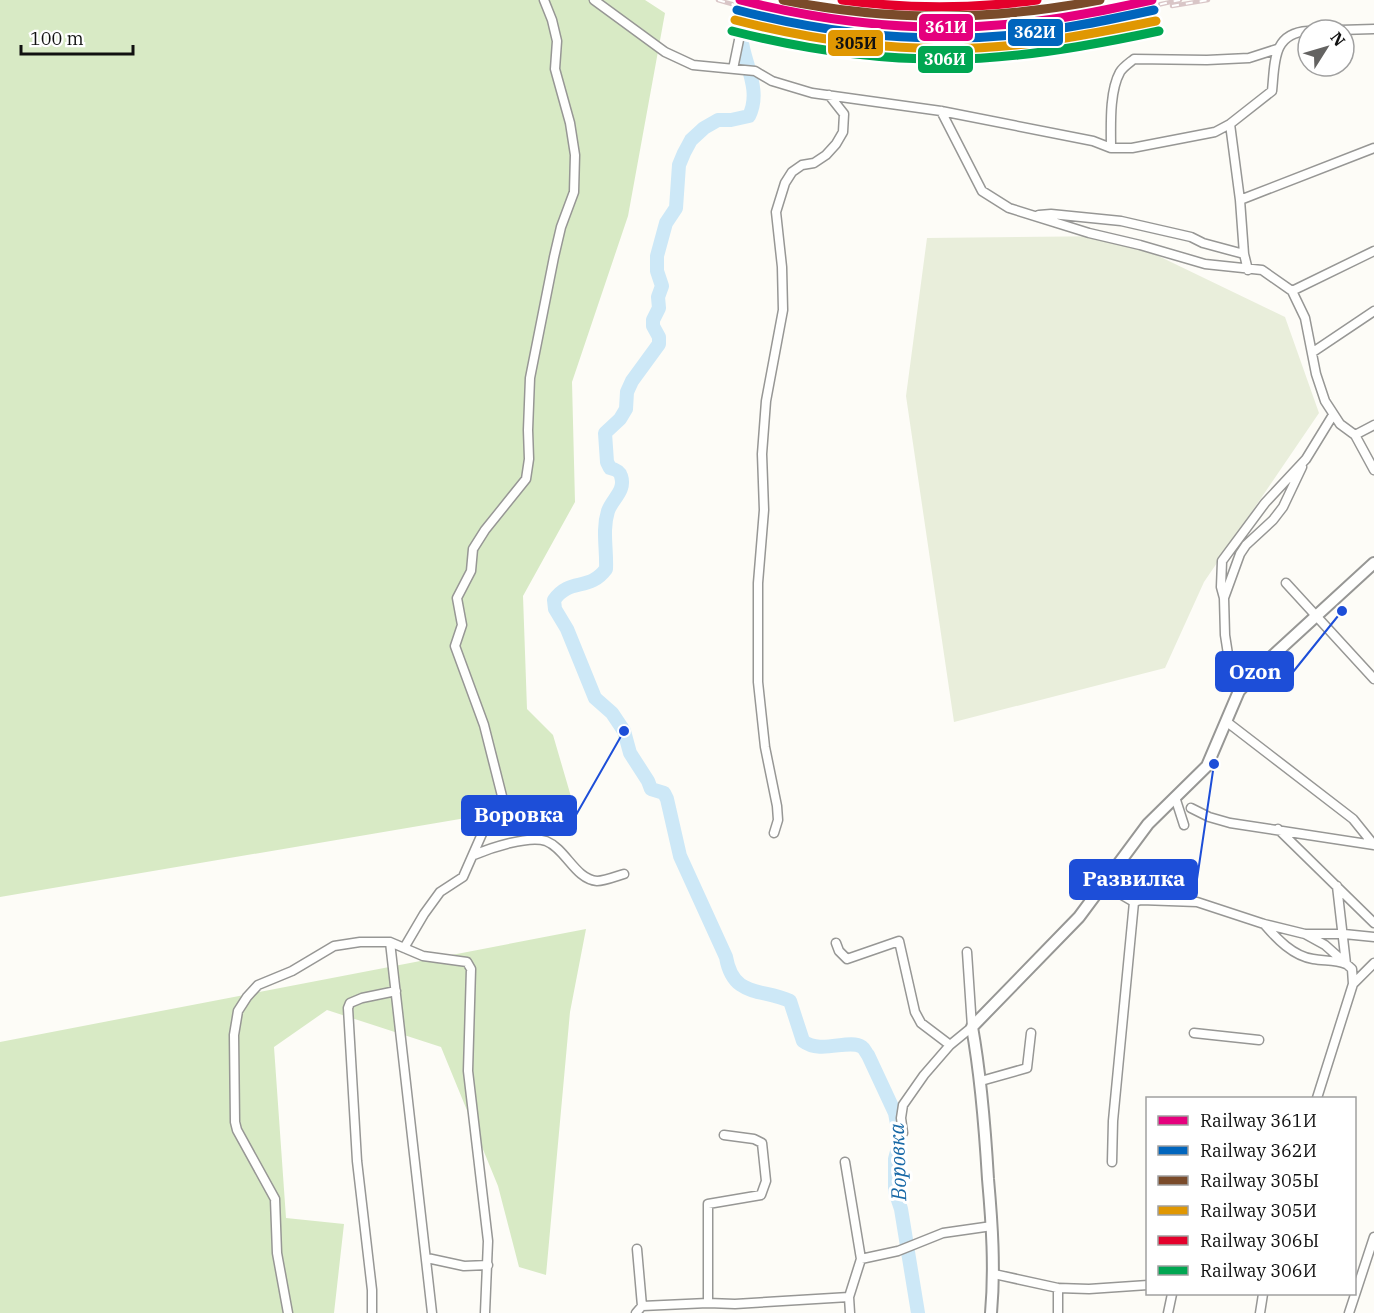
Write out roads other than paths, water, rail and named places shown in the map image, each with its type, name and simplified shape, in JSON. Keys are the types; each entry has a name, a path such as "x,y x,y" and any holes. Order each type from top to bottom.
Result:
{"street":[{"path":"404,948 440,892 463,878 492,811 502,796 484,725 455,646 462,625 457,598 471,571 473,549 485,530 526,479 529,459 530,378 558,237 574,192 574,155 570,123 555,69 556,41 552,20 544,0"},
{"path":"594,0 680,61 708,68 755,71 772,81 812,93 941,111 1093,141 1111,148 1132,148 1215,132 1230,124 1272,91 1277,49 1284,40 1296,35"},
{"path":"1356,29 1374,28"},
{"path":"733,69 740,36"},
{"path":"1111,148 1111,118 1115,86 1120,72 1134,59 1249,58 1277,49"},
{"path":"774,833 778,820 777,806 765,747 758,682 758,583 764,510 762,454 766,401 783,310 782,267 776,212 785,183 792,172 826,155 843,132 844,114 829,95"},
{"path":"941,111 982,191 1009,208 1187,260 1248,270 1262,270 1292,291 1305,318 1320,391 1333,415 1355,435 1374,470"},
{"path":"1230,124 1240,200 1244,254 1248,270"},
{"path":"1240,200 1374,148"},
{"path":"1033,215 1051,214 1121,221 1191,237 1203,243 1244,254"},
{"path":"1292,291 1374,251"},
{"path":"1313,352 1374,311"},
{"path":"1246,545 1273,520 1283,507 1306,459 1333,415"},
{"path":"1355,435 1374,425"},
{"path":"1239,691 1232,680 1225,635 1224,598 1221,587 1222,561 1254,518 1306,459"},
{"path":"1224,598 1233,569 1246,545 1254,518"},
{"path":"903,1133 901,1119 903,1105 924,1075 950,1045 972,1027 1079,917 1148,824 1208,766 1239,691 1273,655 1374,563"},
{"path":"1286,583 1374,679"},
{"path":"1227,722 1353,819 1374,845"},
{"path":"1175,797 1184,825"},
{"path":"1191,808 1209,817 1230,823 1374,845"},
{"path":"1278,829 1374,923"},
{"path":"474,855 523,840 546,841 568,858 583,876 598,881 624,874"},
{"path":"1103,884 1134,902 1141,900 1197,902 1264,924 1305,934 1374,937"},
{"path":"1337,886 1346,964"},
{"path":"1112,1162 1113,1121 1134,902"},
{"path":"1264,924 1283,943 1303,957 1335,960 1346,964"},
{"path":"1305,934 1324,945 1352,969 1353,984 1317,1097"},
{"path":"836,943 839,951 847,959 899,941 915,1012 921,1023 950,1045"},
{"path":"288,1313 277,1253 275,1199 237,1130 235,1122 234,1035 238,1011 258,985 292,970 334,946 360,942 390,942 423,956 467,962 471,969 468,1071 488,1241 485,1313"},
{"path":"390,942 432,1313"},
{"path":"967,952 972,1027 981,1081 992,1226 994,1274 991,1313"},
{"path":"1353,984 1374,963"},
{"path":"372,1313 372,1290 357,1161 348,1008 350,1003 362,998 396,992"},
{"path":"981,1081 1027,1068 1031,1033"},
{"path":"1194,1033 1259,1040"},
{"path":"708,1303 708,1204 761,1194 766,1181 762,1143 754,1139 724,1135"},
{"path":"845,1162 861,1259 849,1297 850,1313"},
{"path":"861,1259 898,1251 943,1233 992,1226"},
{"path":"1356,1292 1374,1238"},
{"path":"637,1249 639,1309 708,1303 735,1304 849,1297"},
{"path":"427,1258 464,1266 488,1265"},
{"path":"994,1274 1058,1288 1089,1289 1146,1285"},
{"path":"1058,1288 1058,1313"},
{"path":"1168,1313 1172,1295"},
{"path":"1260,1313 1263,1295"},
{"path":"1349,1313 1355,1295"}],"waterway":[{"name":"Воровка","path":"747,14 741,37 753,87 753,106 749,116 718,120 704,128 691,140 684,153 679,165 676,208 666,223 657,256 657,271 662,286 658,297 659,308 653,320 653,326 659,337 659,344 632,381 627,392 626,409 620,419 605,433 607,462 610,468 619,473 622,481 620,491 606,518 606,569 593,580 560,593 554,600 555,609 567,629 595,698 612,713 624,731 630,753 651,789 664,793 667,799 680,856 735,979 750,990 790,1001 803,1041 818,1047 856,1045 863,1048 868,1055 895,1113 900,1140 895,1159 895,1191 901,1209 918,1313"}],"tunnel":[{"path":"740,35 749,0"}],"railway":[{"path":"718,0 760,12 842,28 924,34 965,34 1067,24 1180,0"},
{"path":"1172,6 1208,0"}],"rail line":[{"name":"361И","path":"740,0 841,20 943,27 1047,20 1152,0"},
{"name":"305Ы","path":"783,0 863,12 942,16 1020,12 1100,0"},
{"name":"306Ы","path":"842,0 940,7 1037,0"},
{"name":"362И","path":"737,10 840,31 944,38 1032,33 1154,10"},
{"name":"305И","path":"735,20 839,41 945,49 1034,43 1156,21"},
{"name":"306И","path":"732,31 838,52 910,59 982,58 1036,53 1159,31"}],"place":[{"name":"Ozon","path":"1342,611"},
{"name":"Воровка","path":"624,731"},
{"name":"Развилка","path":"1214,764"}]}
